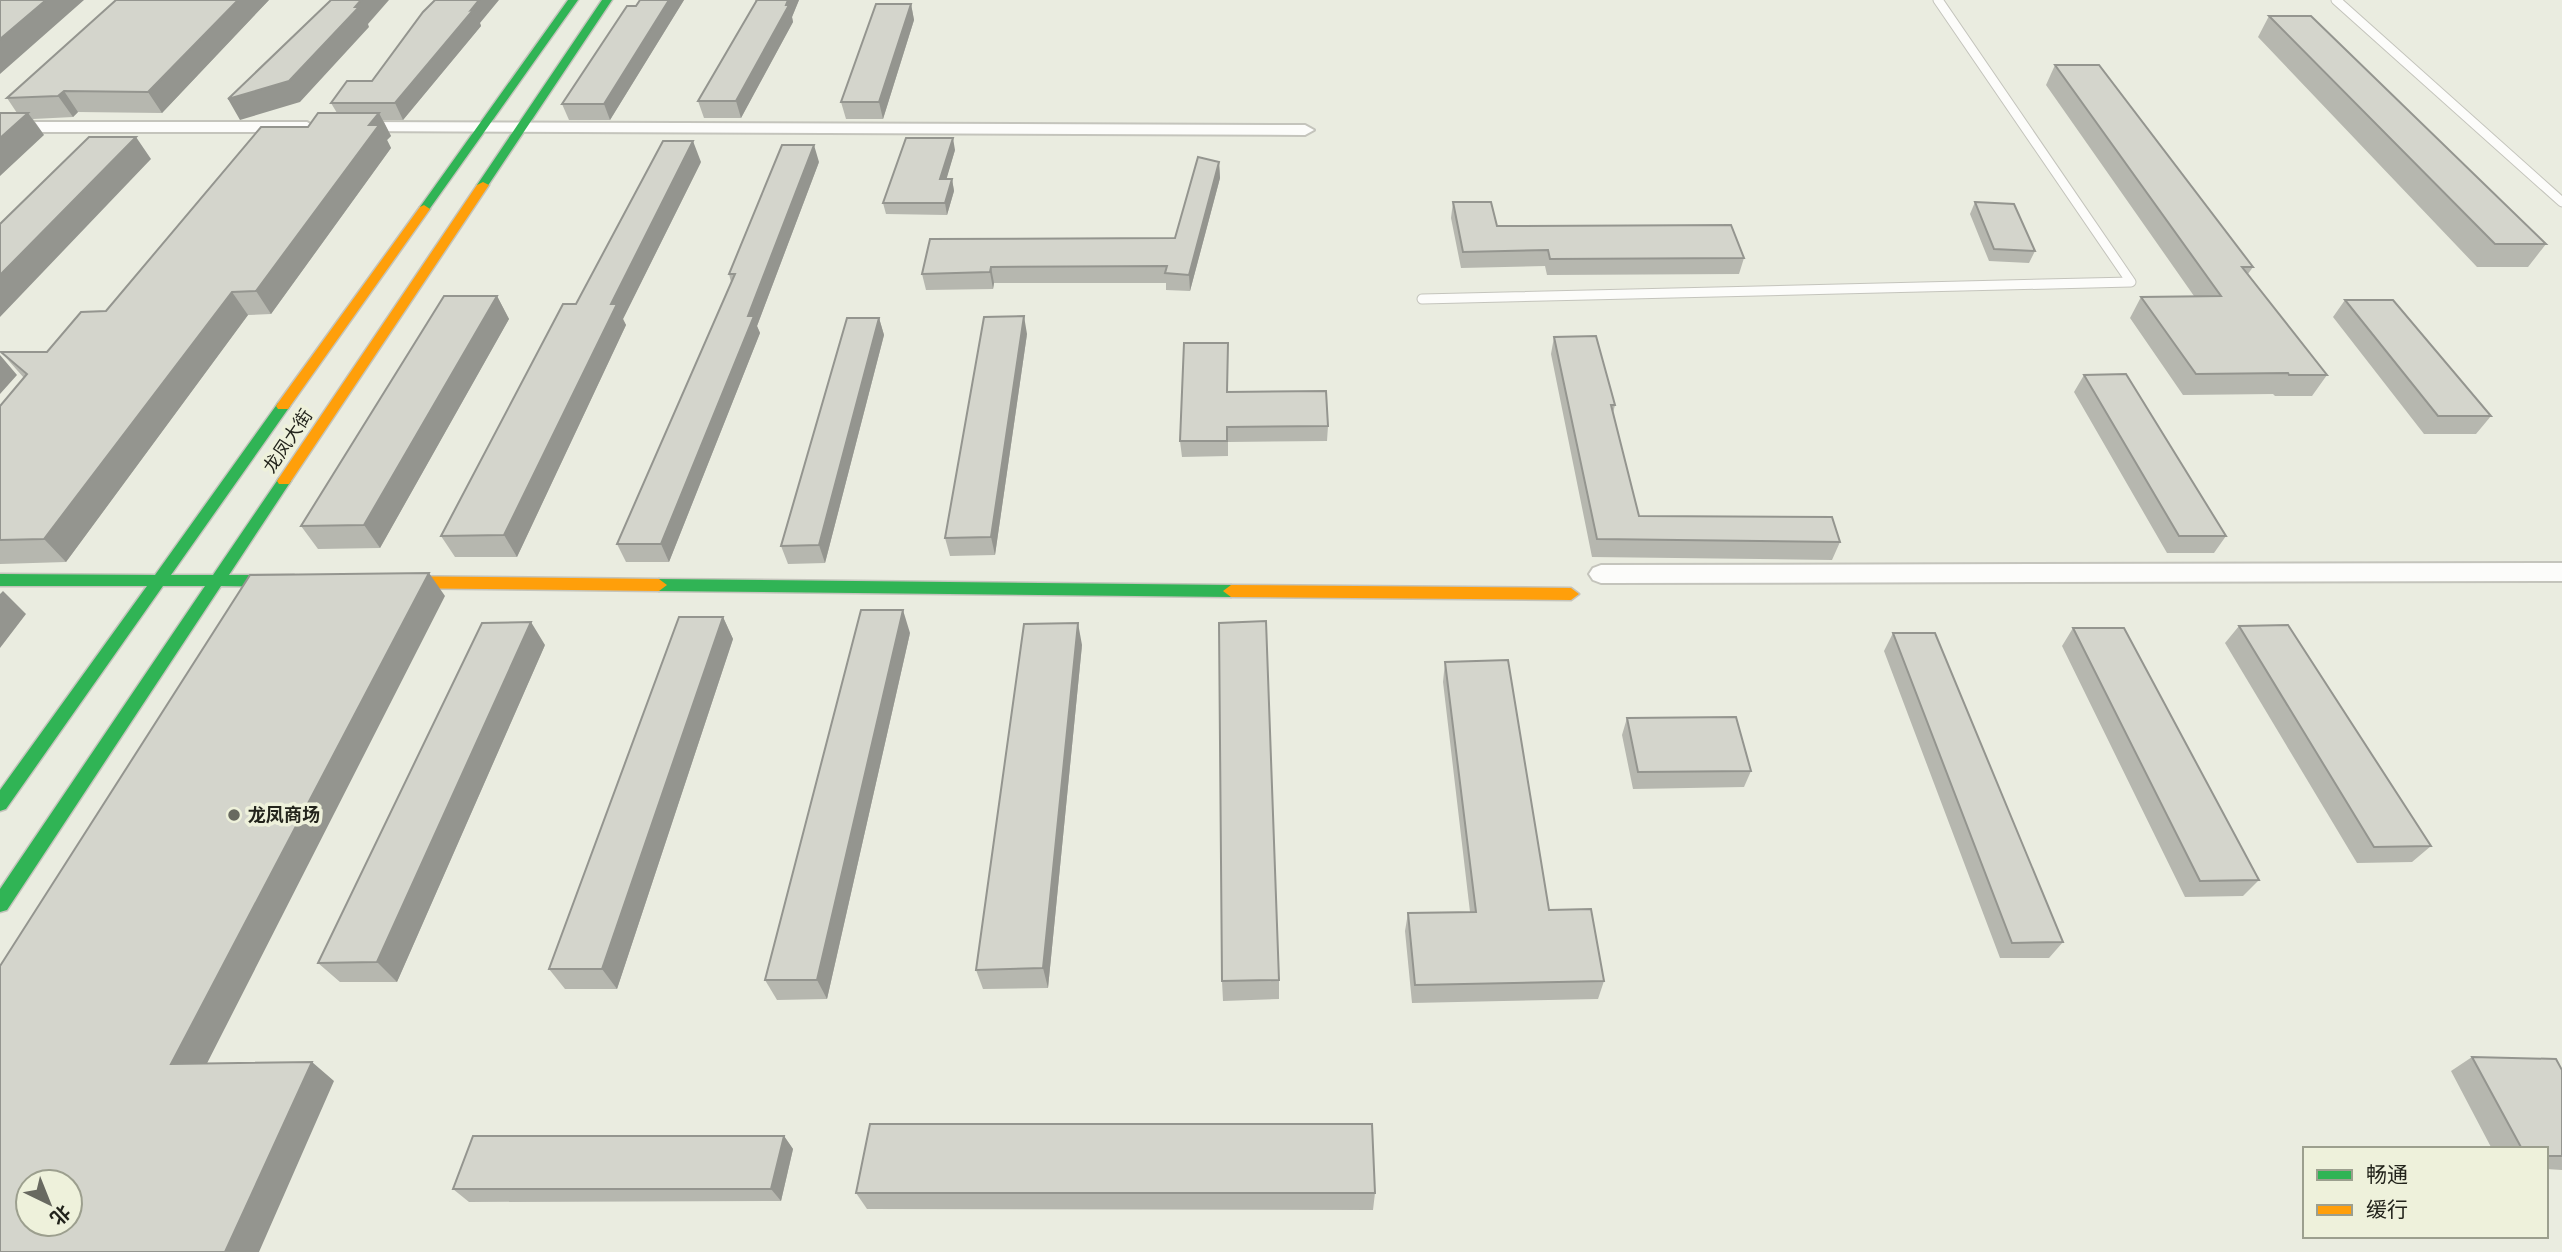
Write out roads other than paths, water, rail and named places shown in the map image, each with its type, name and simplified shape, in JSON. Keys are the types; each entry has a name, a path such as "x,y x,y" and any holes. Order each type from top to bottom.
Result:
{"main road":[{"name":"龙凤大街","path":"0,804 573,0"},
{"name":"龙凤大街","path":"0,904 607,0"},
{"path":"0,580 161,578 315,581"},
{"path":"371,581 1571,594"}],"street":[{"path":"0,127 1305,130"},
{"path":"1601,574 2562,572"}],"lane":[{"path":"1422,299 2131,282 1938,0"},
{"path":"2336,0 2562,202"}],"place":[{"name":"龙凤商场","path":"234,815"}]}
